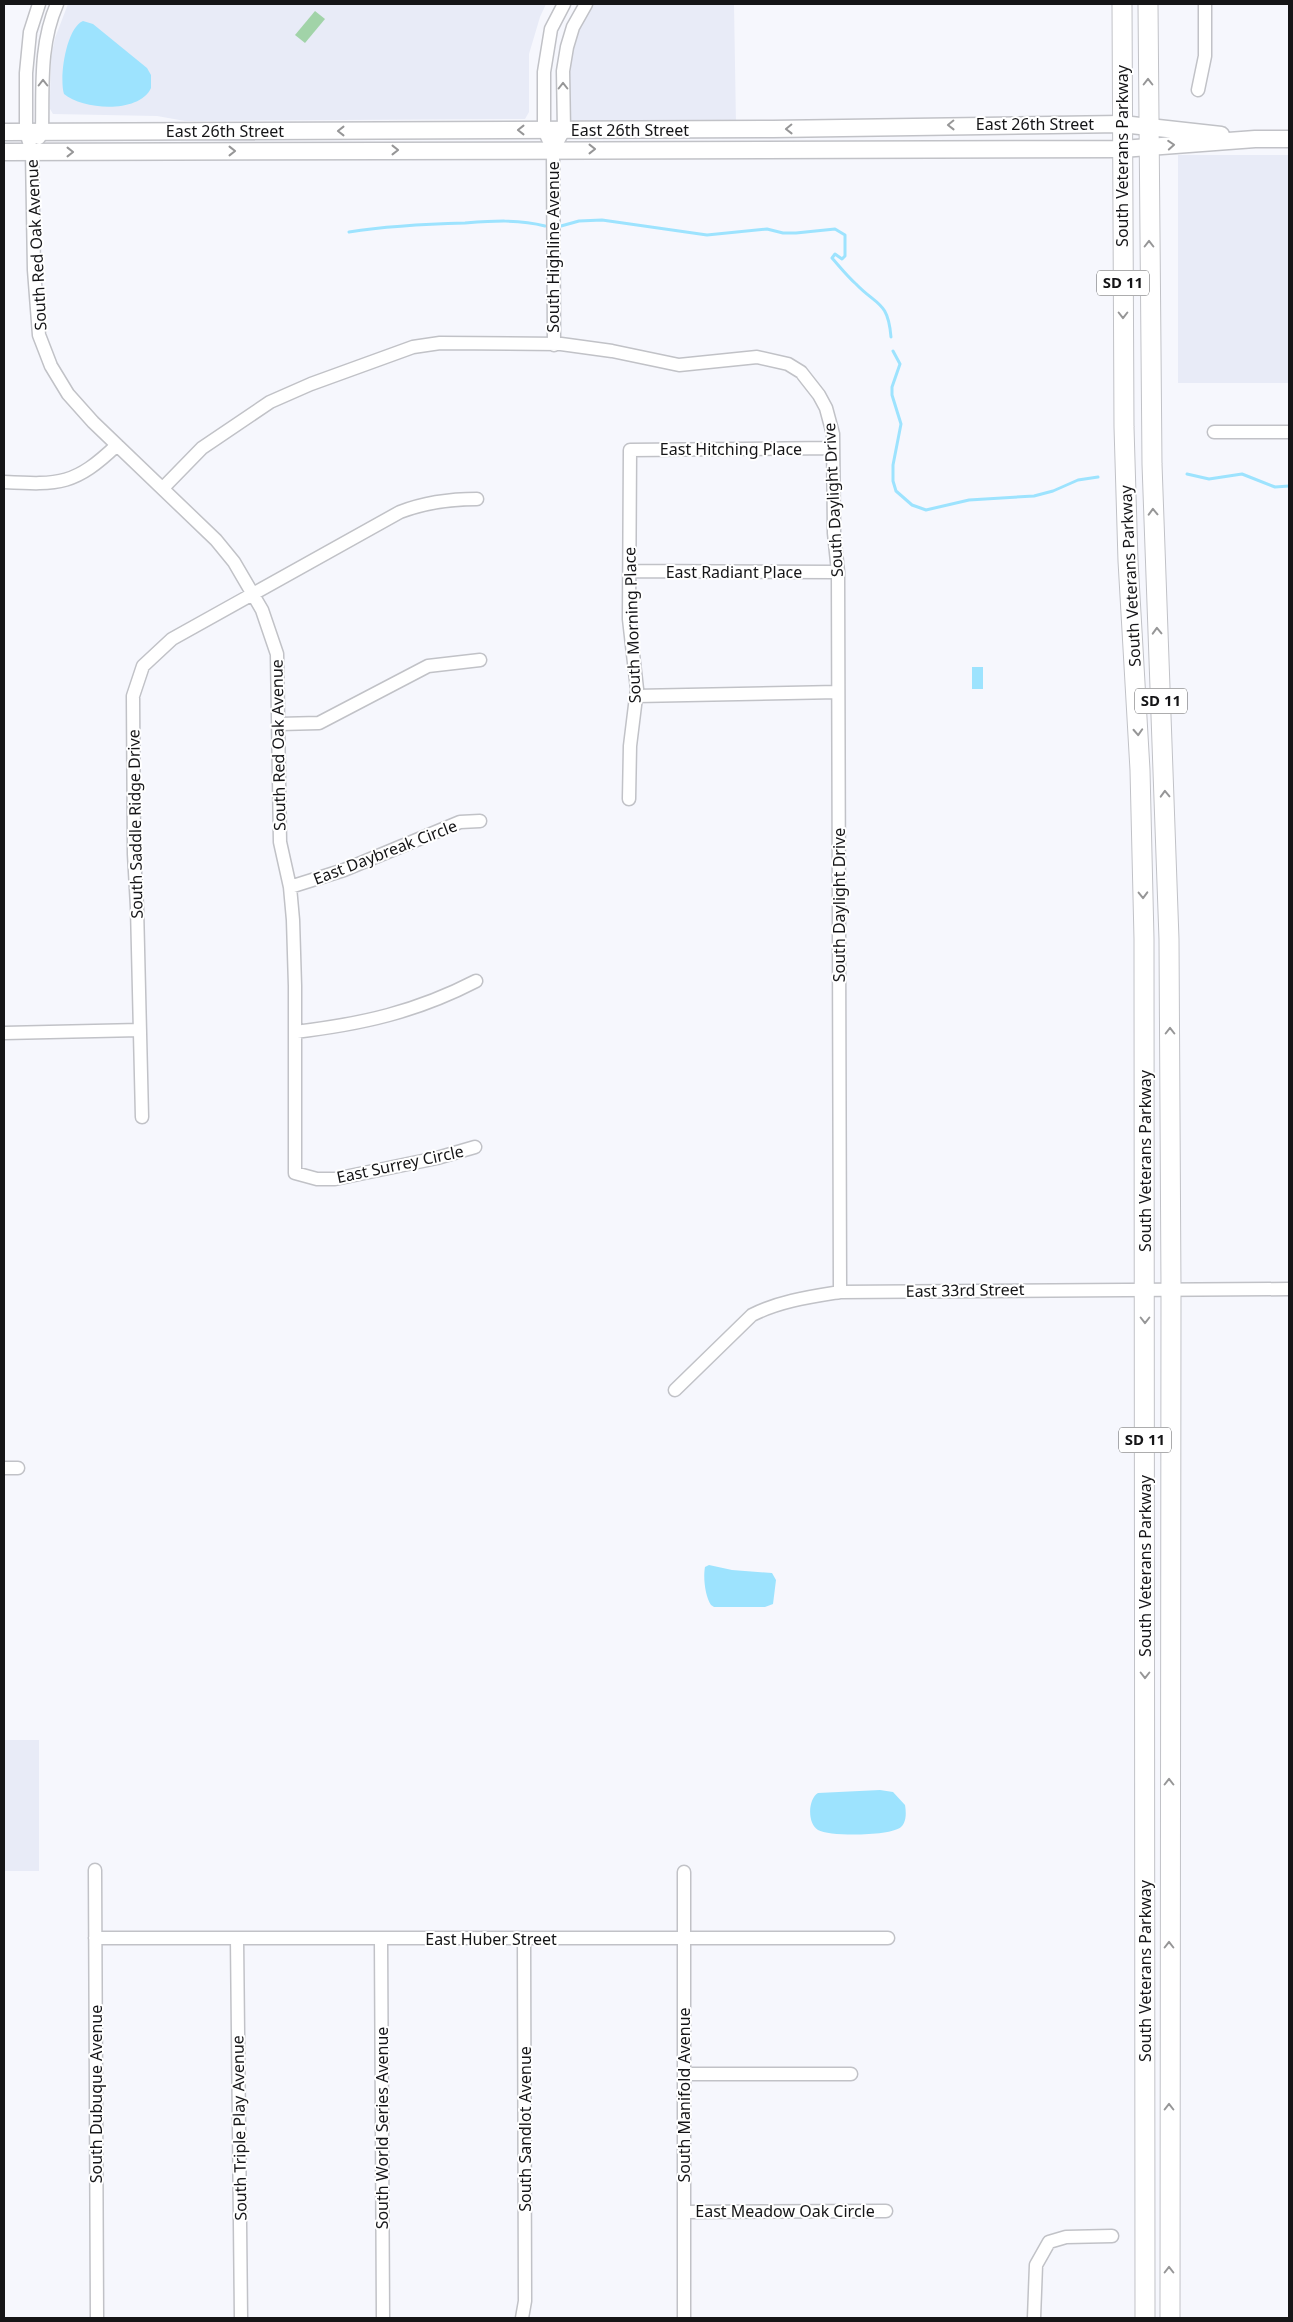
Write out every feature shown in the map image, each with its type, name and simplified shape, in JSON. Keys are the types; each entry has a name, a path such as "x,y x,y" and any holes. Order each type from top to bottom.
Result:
{"highway":[{"name":"South Veterans Parkway","path":"1122,4 1125,437 1128,561 1140,770 1143,901 1145,2318"},
{"name":"South Veterans Parkway","path":"1148,4 1152,464 1169,939 1171,1288 1170,2318"}],"main road":[{"name":"East 26th Street","path":"4,132 564,130 1122,124 1255,139"},
{"name":"East 26th Street","path":"4,152 1122,149 1255,139 1289,139"}],"street":[{"path":"34,132 27,51 34,16 39,4"},
{"path":"32,152 43,51 48,30 58,4"},
{"name":"South Highline Avenue","path":"554,344 553,150 544,130 545,56 551,29 564,4"},
{"name":"South Highline Avenue","path":"553,150 564,130 564,58 573,27 586,4"},
{"path":"1198,90 1205,56 1205,4"},
{"name":"South Red Oak Avenue","path":"32,152 34,270 39,336 51,366 68,394 93,422 216,540 234,562 254,594 269,627 277,654 280,842 290,887 293,920 295,1173"},
{"name":"South Daylight Drive","path":"162,488 202,448 256,411 311,384 413,347 440,343 554,344 612,351 679,365 757,357 788,364 801,372 807,379 826,408 831,423 834,533 838,572 840,1292"},
{"path":"1214,432 1289,432"},
{"path":"4,482 46,485 63,482 96,465 117,445"},
{"name":"East Hitching Place","path":"630,450 833,448"},
{"name":"South Morning Place","path":"630,450 629,619 635,663 636,696 630,746 630,799"},
{"name":"South Saddle Ridge Drive","path":"142,1117 134,854 132,710 135,684 143,666 172,639 400,512 445,499 477,498"},
{"name":"East Radiant Place","path":"630,571 838,572"},
{"path":"279,724 319,723 428,666 480,660"},
{"path":"636,696 838,692"},
{"name":"East Daybreak Circle","path":"290,887 344,870 460,822 480,821"},
{"path":"295,1032 380,1019 428,1003 476,982"},
{"path":"4,1033 140,1030"},
{"name":"East Surrey Circle","path":"295,1173 317,1179 335,1179 437,1158 475,1147"},
{"name":"East 33rd Street","path":"675,1390 752,1315 782,1303 840,1292 1289,1288"},
{"path":"4,1468 18,1468"},
{"name":"South Dubuque Avenue","path":"95,1870 98,2318"},
{"name":"South Manifold Avenue","path":"684,1872 684,2318"},
{"name":"East Huber Street","path":"95,1938 888,1938"},
{"name":"South Triple Play Avenue","path":"237,1938 241,2318"},
{"name":"South World Series Avenue","path":"381,1938 383,2318"},
{"name":"South Sandlot Avenue","path":"522,2318 525,2301 524,1939"},
{"path":"684,2074 851,2074"},
{"name":"East Meadow Oak Circle","path":"684,2212 886,2211"},
{"path":"1034,2318 1036,2265 1049,2242 1066,2237 1112,2236"}],"shaded area":[{"path":"68,4 546,4 529,54 529,112 525,119 185,121 157,116 53,114 50,109 51,57 55,38"},
{"path":"593,4 734,4 736,125 569,123 570,66 577,33"},
{"path":"1178,155 1289,155 1289,383 1178,383"},
{"path":"4,1740 39,1740 39,1871 4,1871"}],"green space":[{"path":"315,11 325,19 305,43 295,35"}],"water":[{"path":"83,21 93,24 147,68 151,75 151,88 145,96 123,106 110,107 84,103 64,94 62,77 65,54 72,33 77,25"},
{"path":"972,667 983,667 983,689 972,689"},
{"path":"709,1565 732,1570 772,1573 776,1580 773,1604 765,1607 714,1607 707,1597 705,1586 705,1567"},
{"path":"880,1790 893,1792 905,1805 905,1819 901,1827 874,1834 835,1834 818,1830 814,1827 810,1811 812,1800 818,1793"}],"waterway":[{"path":"561,226 579,221 602,220 707,235 767,229 783,233 835,229 845,235 845,256 842,259 835,254 832,258 884,310 891,337"},
{"path":"349,232 378,228 495,221 515,221 545,226"},
{"path":"893,351 900,364 892,387 892,395 901,424 893,465 893,481 896,491 912,505 926,510 969,500 1034,496 1053,491 1078,480 1098,477"},
{"path":"1187,474 1209,479 1242,474 1275,487 1289,486"}]}
